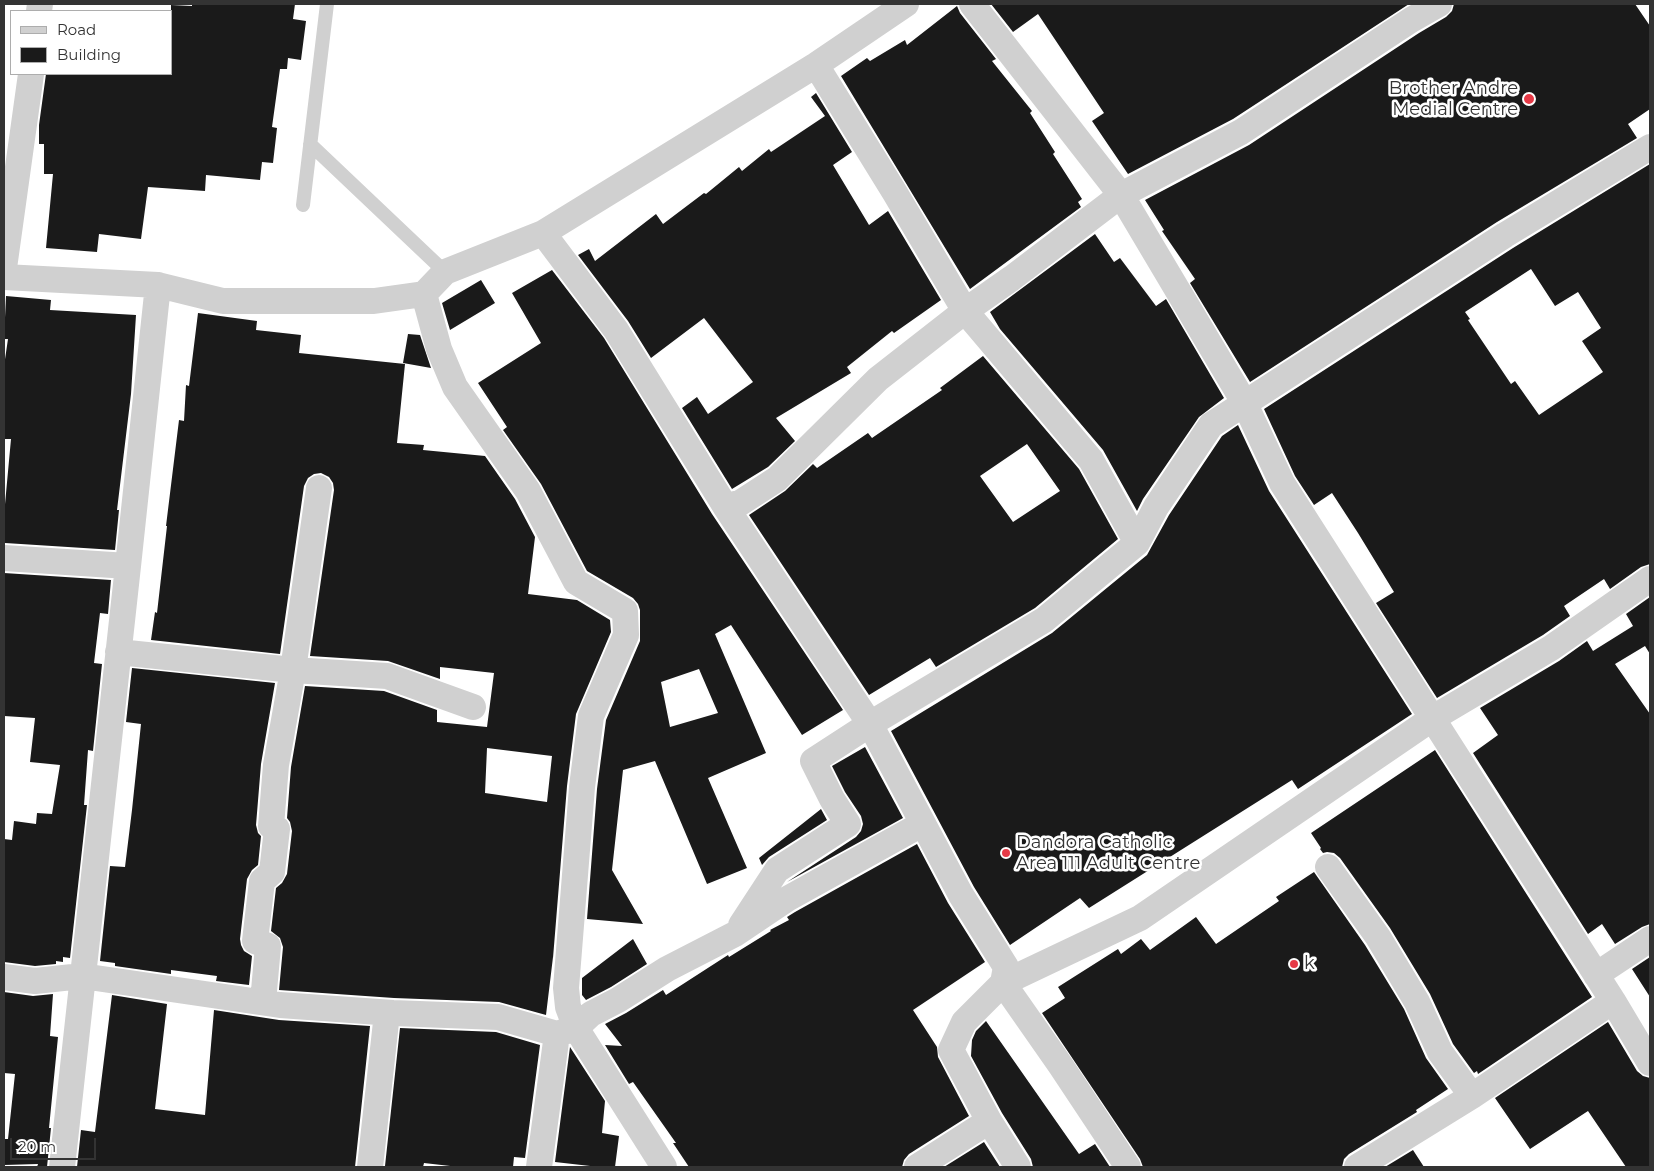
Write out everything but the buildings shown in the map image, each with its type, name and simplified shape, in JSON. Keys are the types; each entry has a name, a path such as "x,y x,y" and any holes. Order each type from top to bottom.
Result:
{"street":[{"path":"4,277 158,285 223,301 374,301 424,294 445,272 544,233 816,65 906,4"},
{"path":"972,4 1121,195 1244,402 1282,483 1613,1001 1650,1063"},
{"path":"725,506 740,503 777,479 878,379 965,311 1012,278 1121,195 1241,132 1439,4"},
{"path":"816,65 895,192 965,311 1091,460 1137,543"},
{"path":"4,268 31,75"},
{"path":"735,934 777,870 848,824 832,799 813,762 870,724 1044,620 1137,543 1156,507 1211,425 1505,235 1650,147"},
{"path":"544,233 616,330 725,506 870,724 961,895 1006,967 1003,983 1128,1167"},
{"path":"62,1167 158,285"},
{"path":"424,294 439,348 455,387 528,491 576,582 625,611 626,635 592,716 582,787 566,988 568,1007 566,1031 539,1167"},
{"path":"263,1002 268,946 255,941 262,881 272,872 276,829 271,826 276,765 293,670 319,488"},
{"path":"4,558 128,566"},
{"path":"1018,1167 989,1121 951,1050 964,1022 1003,983 1140,918 1432,718 1551,648 1650,579"},
{"path":"118,652 293,670 387,676 473,707"},
{"path":"566,1031 667,969 735,934 787,899 913,829 924,826"},
{"path":"1328,867 1378,937 1417,1002 1440,1052 1472,1096"},
{"path":"1596,975 1650,939"},
{"path":"4,977 35,981 82,976 280,1005 388,1012 498,1016 566,1031 664,1167"},
{"path":"1357,1167 1472,1096 1613,1001"},
{"path":"370,1167 388,1012"},
{"path":"917,1167 989,1121"}],"lane":[{"path":"303,205 327,4"},
{"path":"310,144 445,272"}],"place":[{"name":"Brother Andre Medial Centre","path":"1529,99"},
{"name":"Dandora Catholic Area 111 Adult Centre","path":"1006,853"},
{"name":"k","path":"1294,964"}]}
